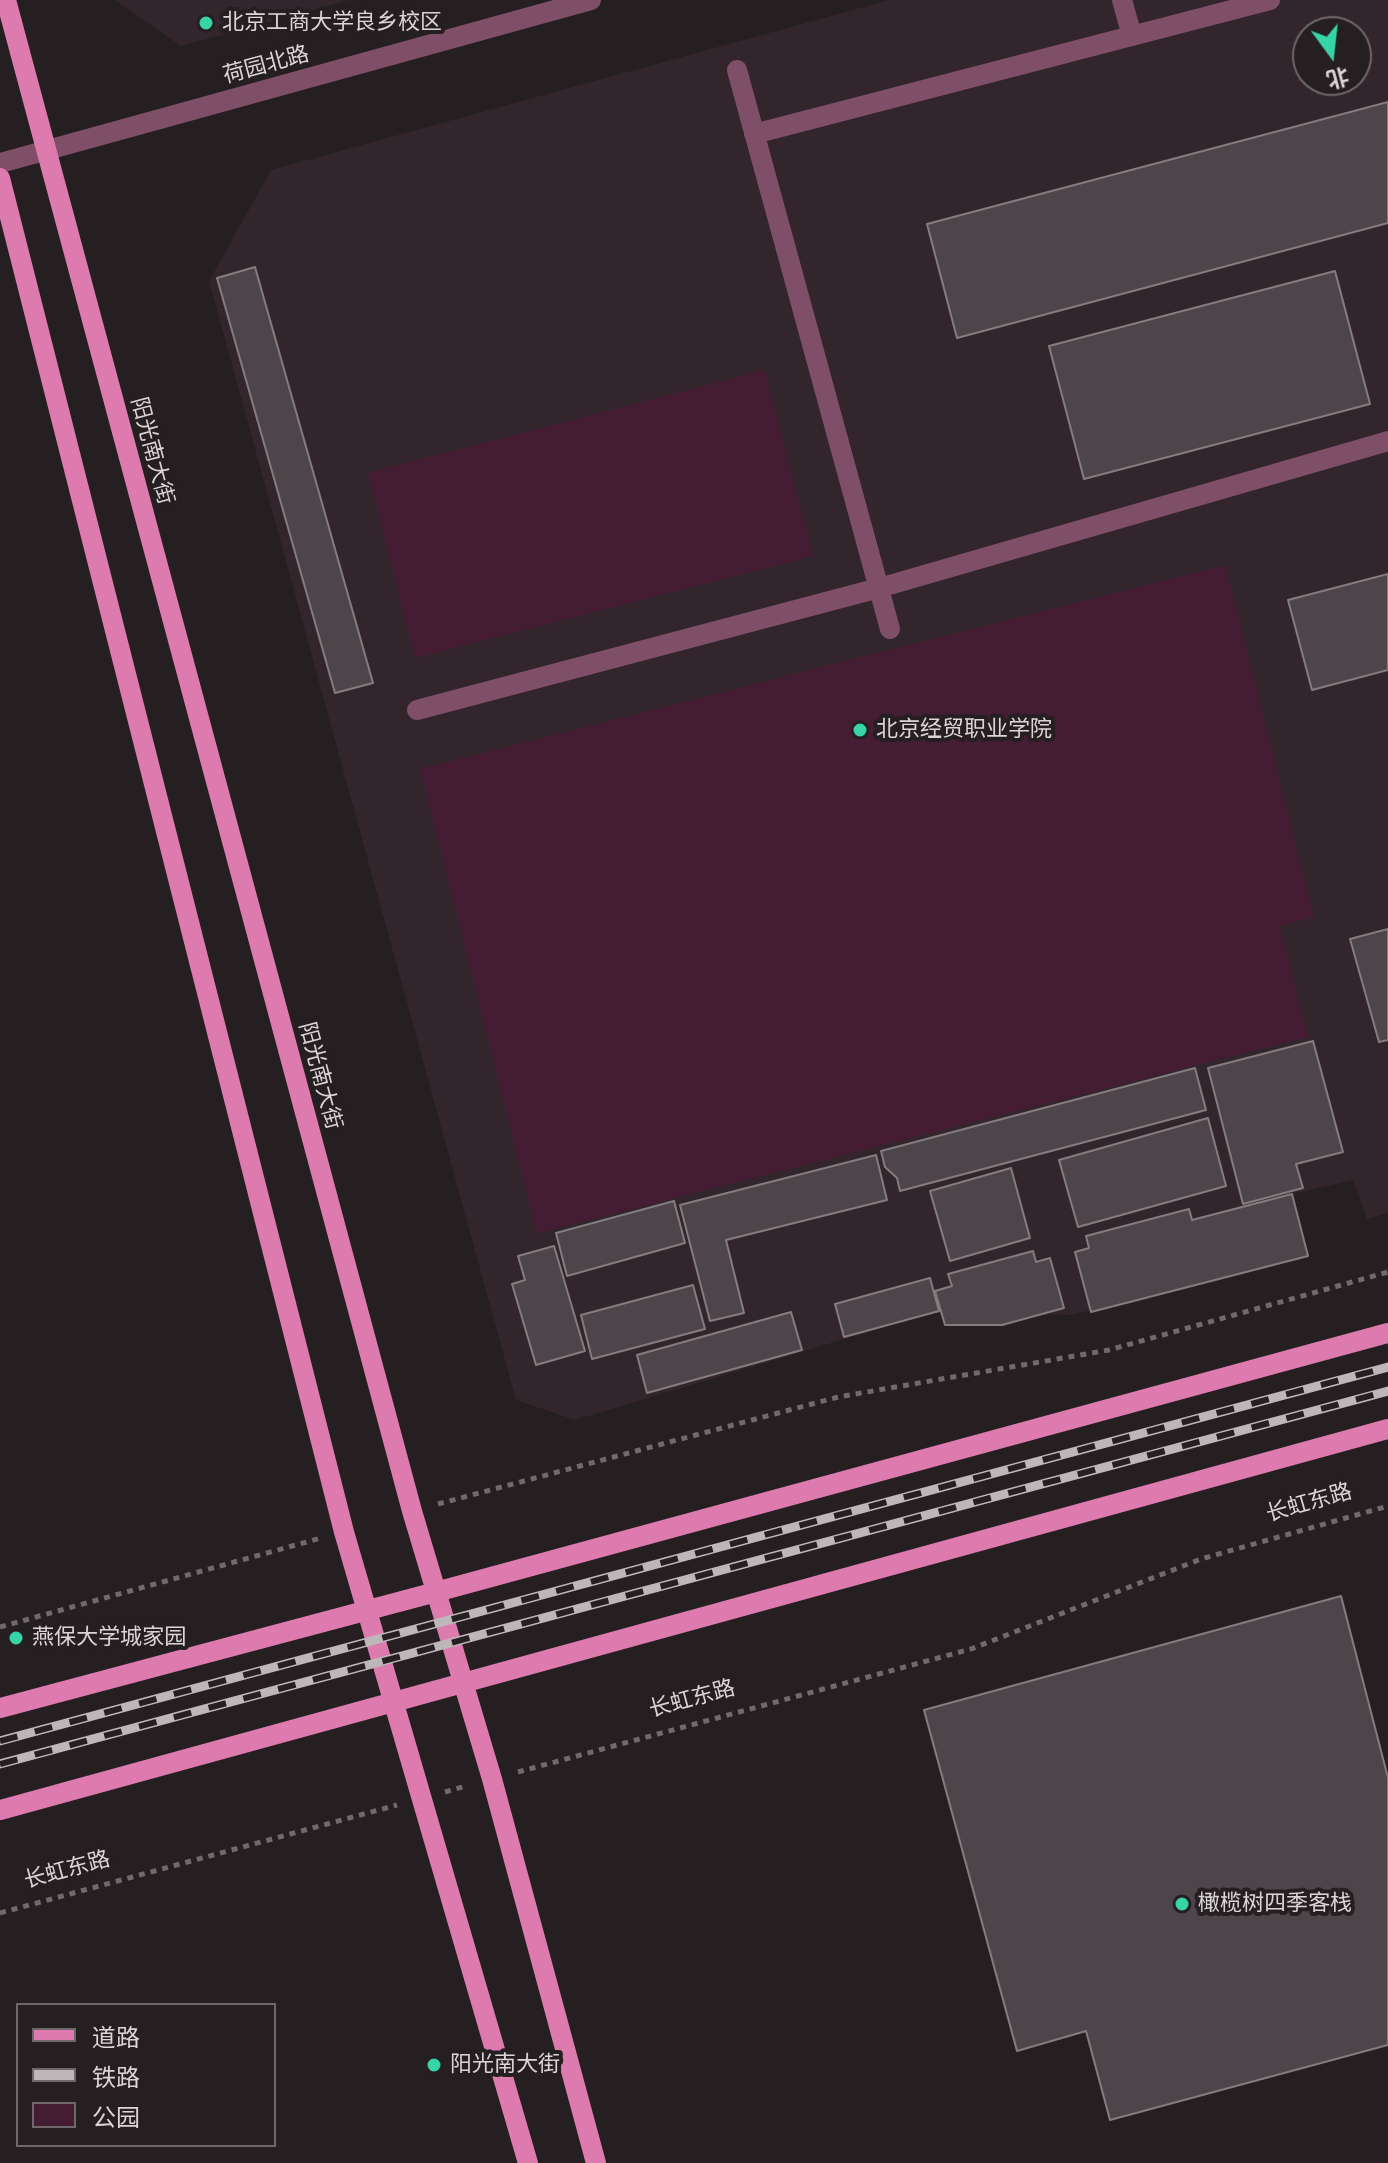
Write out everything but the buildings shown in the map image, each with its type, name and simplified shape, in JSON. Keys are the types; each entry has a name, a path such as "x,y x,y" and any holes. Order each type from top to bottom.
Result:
{"main road":[{"name":"阳光南大街","path":"6,0 412,1511 492,1779 596,2163"},
{"path":"0,178 344,1532 528,2163"},
{"path":"0,1708 1388,1333"},
{"path":"0,1810 1388,1429"}],"street":[{"name":"荷园北路","path":"0,163 591,0"},
{"path":"1122,0 1132,36"},
{"path":"754,134 1270,0"},
{"path":"737,70 890,629"},
{"path":"417,710 879,588 1388,441"}],"path":[{"path":"412,1511 838,1397 1109,1350 1388,1272"},
{"name":"长虹东路","path":"0,1913 971,1649 1201,1559 1388,1506"},
{"path":"0,1627 344,1532"}],"shaded area":[{"name":"北京工商大学良乡校区","path":"115,0 349,0 181,46"},
{"name":"北京经贸职业学院","path":"889,0 1388,0 1388,1213 1367,1219 1353,1180 1292,1194 1308,1256 1071,1315 931,1313 575,1420 516,1400 209,281 271,170"}],"green space":[{"path":"765,370 813,556 415,658 368,473"},
{"path":"1225,565 1314,917 1280,926 1308,1037 537,1233 420,769"}],"railway":[{"path":"0,1741 1388,1367"},
{"path":"0,1764 1388,1391"}],"place":[{"name":"北京工商大学良乡校区","path":"206,23"},
{"name":"北京经贸职业学院","path":"860,730"},
{"name":"燕保大学城家园","path":"16,1638"},
{"name":"橄榄树四季客栈","path":"1182,1904"},
{"name":"阳光南大街","path":"434,2065"}]}
